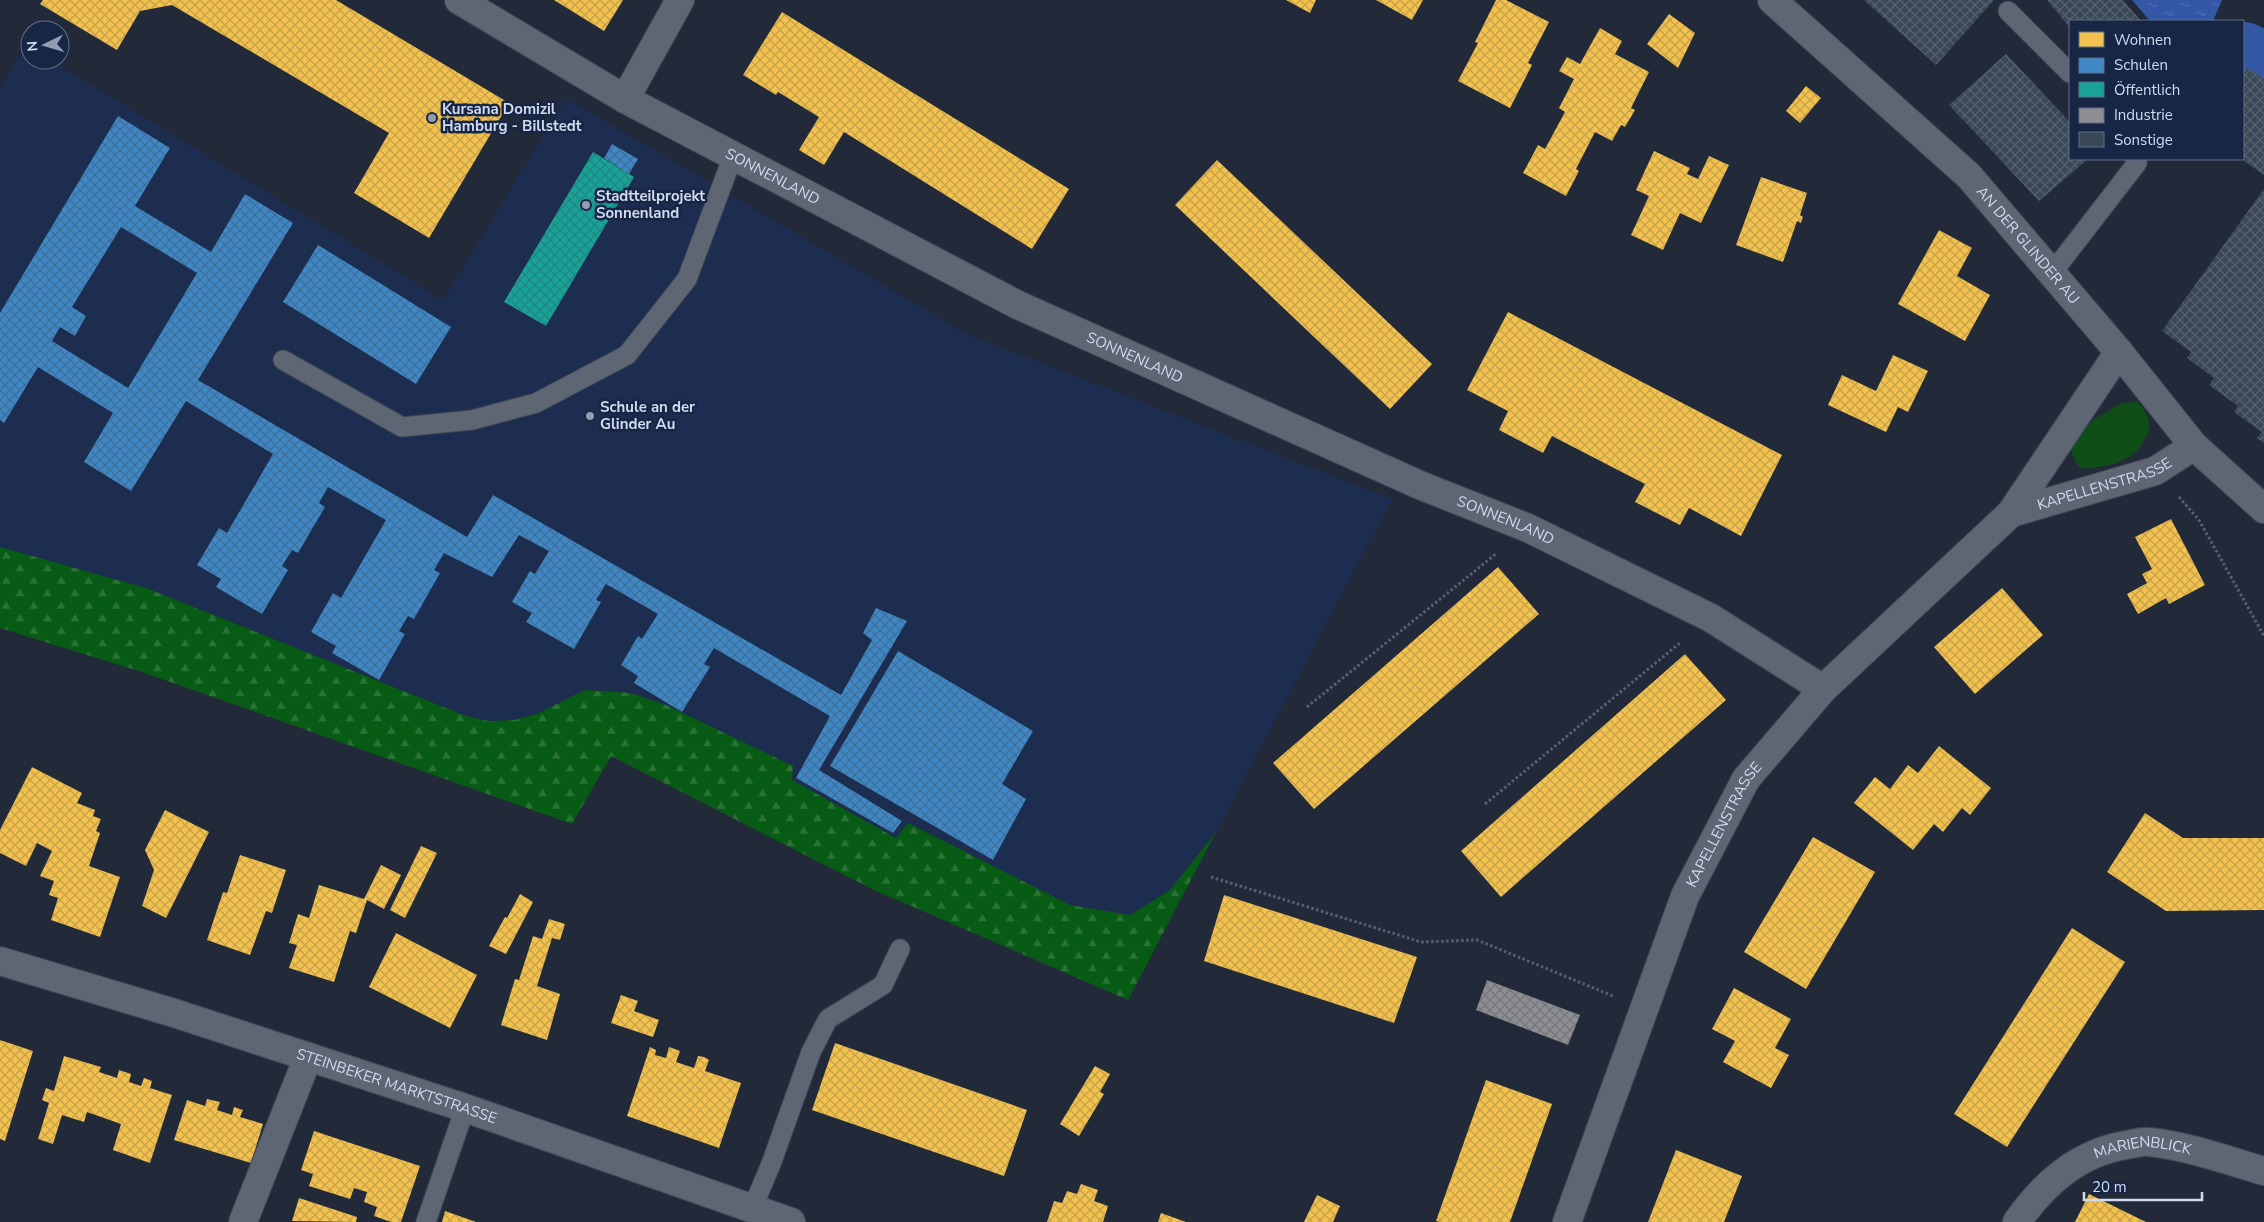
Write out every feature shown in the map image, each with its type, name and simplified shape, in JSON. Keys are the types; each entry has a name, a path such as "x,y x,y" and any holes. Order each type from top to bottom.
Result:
{"street":[{"name":"SONNENLAND","path":"460,0 625,99 1024,308 1422,486 1528,528 1711,618 1823,689"},
{"path":"625,99 680,0"},
{"name":"AN DER GLINDER AU","path":"1772,0 1969,176 2119,352 2194,446 2264,509"},
{"name":"KAPELLENSTRASSE","path":"1568,1222 1685,896 1746,779 1823,689 2011,514 2119,352"},
{"name":"KAPELLENSTRASSE","path":"2011,514 2155,470 2194,446"},
{"name":"STEINBEKER MARKTSTRASSE","path":"0,962 174,1013 464,1108 791,1222"},
{"path":"243,1222 308,1057"},
{"name":"MARIENBLICK","path":"2017,1222 2029,1205 2064,1169 2087,1156 2114,1147 2147,1142 2182,1147 2264,1171"}],"lane":[{"path":"2008,11 2069,72"},
{"path":"283,360 402,427 472,420 536,404 627,355 639,340 687,279 733,156"},
{"path":"2052,273 2137,163 2136,160"},
{"path":"752,1209 771,1164 810,1052 828,1019 883,985 900,949"},
{"path":"426,1222 464,1108"}],"path":[{"path":"2199,520 2264,636"},
{"path":"1307,708 1528,528"},
{"path":"1485,804 1711,618"},
{"path":"1211,877 1421,942 1477,940 1644,1008"}],"shaded area":[{"name":"Schule an der Glinder Au","path":"20,55 20,70 67,70 443,300 566,98 967,334 1392,499 1216,832 1170,890 1130,915 1070,905 908,823 896,838 791,780 793,766 666,705 631,693 585,690 537,714 514,720 489,721 466,716 146,588 0,547 0,88"}],"green space":[{"path":"2137,402 2147,415 2149,423 2148,433 2140,447 2126,459 2109,465 2082,469 2076,463 2071,450 2076,435 2099,416 2122,403"},
{"path":"0,547 146,588 466,716 489,721 514,720 537,714 585,690 631,693 666,705 793,766 792,780 896,838 908,823 1070,905 1130,915 1170,890 1216,832 1128,1000 874,890 611,756 572,824 142,672 0,628"}],"water":[{"path":"2132,0 2222,0 2213,20 2149,20"}],"building: Wohnen":[{"name":"Kursana Domizil Hamburg - Billstedt","path":"43,0 336,0 509,103 429,238 354,193 389,133 172,5 140,11 117,50 70,22 70,20 67,20 40,4"},
{"path":"554,0 623,0 604,31"},
{"path":"1286,0 1316,0 1310,13"},
{"path":"1376,0 1423,0 1412,20"},
{"path":"1496,0 1506,0 1549,22 1528,63 1532,65 1510,108 1458,81 1478,43 1475,42"},
{"path":"782,12 1069,189 1032,249 844,132 824,165 799,150 819,117 778,92 776,95 743,75"},
{"path":"1669,14 1695,33 1678,68 1647,44"},
{"path":"1600,28 1622,41 1615,54 1649,72 1631,108 1635,110 1625,127 1621,125 1612,141 1595,132 1576,169 1579,171 1566,196 1523,173 1538,145 1545,149 1565,112 1559,108 1574,79 1559,71 1567,57 1580,64"},
{"path":"1806,86 1821,98 1800,123 1786,111"},
{"path":"1654,151 1690,168 1687,174 1698,179 1709,156 1729,165 1701,223 1680,213 1663,250 1631,235 1649,196 1636,190"},
{"path":"1217,160 1432,364 1390,409 1175,205"},
{"path":"1761,177 1807,193 1800,215 1803,217 1801,223 1797,221 1783,262 1736,245"},
{"path":"1939,230 1972,248 1957,276 1990,295 1965,341 1898,304"},
{"path":"1508,312 1782,455 1741,536 1689,508 1680,525 1635,502 1645,484 1552,436 1543,453 1499,430 1508,411 1467,390"},
{"path":"1893,355 1928,371 1908,412 1898,407 1886,432 1828,405 1842,375 1876,391"},
{"path":"2171,519 2205,585 2169,604 2166,598 2138,614 2127,594 2147,583 2142,574 2152,569 2135,537"},
{"path":"1498,567 1539,614 1314,809 1273,763"},
{"path":"2002,588 2043,635 1975,694 1934,647"},
{"path":"1685,654 1726,700 1501,897 1461,851"},
{"path":"1939,746 1991,788 1970,815 1962,808 1943,832 1934,824 1913,850 1854,803 1875,777 1890,789 1908,765 1918,773"},
{"path":"32,767 82,793 77,803 95,810 93,816 101,819 96,831 100,833 89,866 120,877 100,937 51,920 58,898 49,895 54,881 40,876 52,851 37,843 26,866 0,853 0,830"},
{"path":"165,810 209,832 166,918 142,906 154,870 145,850"},
{"path":"2145,813 2183,838 2264,838 2264,910 2166,911 2107,872"},
{"path":"1813,837 1875,872 1806,989 1744,952"},
{"path":"421,846 437,853 405,918 390,910"},
{"path":"240,855 286,870 272,913 266,911 250,955 207,940 223,892 227,893"},
{"path":"381,865 401,875 384,909 367,900 356,933 350,931 334,982 289,968 297,945 289,943 298,914 309,918 319,885 364,899"},
{"path":"520,894 533,902 506,954 489,946"},
{"path":"1224,895 1417,957 1394,1023 1204,961"},
{"path":"549,919 565,924 560,940 552,938 537,986 560,994 547,1040 501,1025 515,979 519,980 533,936 542,939"},
{"path":"2072,928 2125,962 2007,1147 1954,1114"},
{"path":"396,933 477,975 450,1028 369,987"},
{"path":"1734,988 1791,1019 1775,1048 1789,1055 1771,1088 1723,1062 1735,1041 1712,1029"},
{"path":"621,995 638,1001 634,1011 659,1020 653,1037 611,1023"},
{"path":"0,1040 33,1051 5,1141 0,1139"},
{"path":"835,1043 1027,1110 1004,1176 812,1110"},
{"path":"650,1047 656,1050 655,1055 666,1058 669,1047 680,1051 676,1062 694,1068 698,1056 704,1057 709,1060 705,1071 741,1083 719,1148 627,1116"},
{"path":"64,1056 101,1067 99,1072 117,1078 119,1070 131,1074 129,1082 141,1086 144,1078 152,1081 150,1088 172,1095 150,1163 113,1150 121,1124 87,1112 84,1122 62,1115 53,1144 38,1139 49,1103 42,1100 46,1088 54,1091"},
{"path":"1095,1066 1110,1074 1100,1092 1104,1094 1079,1136 1060,1124"},
{"path":"1486,1080 1552,1104 1510,1222 1436,1221"},
{"path":"207,1099 220,1102 217,1110 232,1115 234,1107 243,1110 240,1117 263,1124 251,1163 174,1140 187,1100 205,1106"},
{"path":"314,1131 420,1166 401,1222 391,1222 374,1216 377,1207 364,1202 367,1192 354,1188 350,1199 309,1186 313,1174 301,1170"},
{"path":"1676,1150 1742,1176 1724,1222 1648,1222"},
{"path":"1081,1184 1098,1190 1094,1201 1108,1206 1103,1222 1047,1222 1054,1201 1062,1203 1067,1191 1077,1194"},
{"path":"2089,1194 2146,1222 2075,1222"},
{"path":"1317,1195 1340,1206 1333,1222 1304,1222"},
{"path":"299,1198 357,1217 356,1222 292,1221"},
{"path":"445,1211 476,1222 442,1222"},
{"path":"1161,1213 1186,1222 1158,1222"}],"building: Schulen":[{"path":"118,116 170,148 135,206 211,252 245,194 293,223 198,380 467,537 493,495 841,695 872,640 863,633 876,608 907,621 819,770 902,821 893,833 796,778 830,716 714,648 704,664 710,667 682,712 634,683 638,676 621,665 638,636 642,639 658,614 606,584 596,600 601,602 574,649 526,622 532,613 512,602 530,571 535,574 549,551 519,535 492,577 444,553 434,570 440,573 414,619 408,616 399,631 405,634 379,680 332,653 336,646 311,632 333,593 341,598 386,520 328,487 319,503 325,507 298,553 292,550 282,566 288,570 262,614 216,587 221,579 197,565 219,528 227,533 273,454 186,401 131,491 84,462 113,413 38,367 4,423 0,420 0,313","holes":["121,227 197,273 128,388 52,341 60,327 75,336 86,316 72,307"]},
{"path":"612,144 638,159 629,174 604,158"},
{"path":"318,245 451,327 416,384 283,302"},
{"path":"898,651 1033,731 1002,784 1026,799 993,860 830,766"}],"building: Öffentlich":[{"path":"593,152 634,177 546,326 504,302"}],"building: Industrie":[{"path":"1487,980 1580,1015 1568,1045 1476,1010"}],"building: Sonstige":[{"path":"1864,0 1994,0 1936,65"},
{"path":"2047,0 2123,0 2140,20 2069,20 2069,27"},
{"path":"2006,54 2069,121 2069,160 2087,160 2039,201 1949,105"},
{"path":"2248,68 2264,79 2264,175 2243,160 2244,74"},
{"path":"2264,189 2264,443 2257,438 2262,432 2234,412 2238,406 2209,385 2214,378 2187,358 2191,352 2162,331"}],"waterway":[{"path":"2244,57 2264,67"}],"place":[{"name":"Kursana Domizil Hamburg - Billstedt","path":"432,118"},
{"name":"Stadtteilprojekt Sonnenland","path":"586,205"},
{"name":"Schule an der Glinder Au","path":"590,416"}]}
